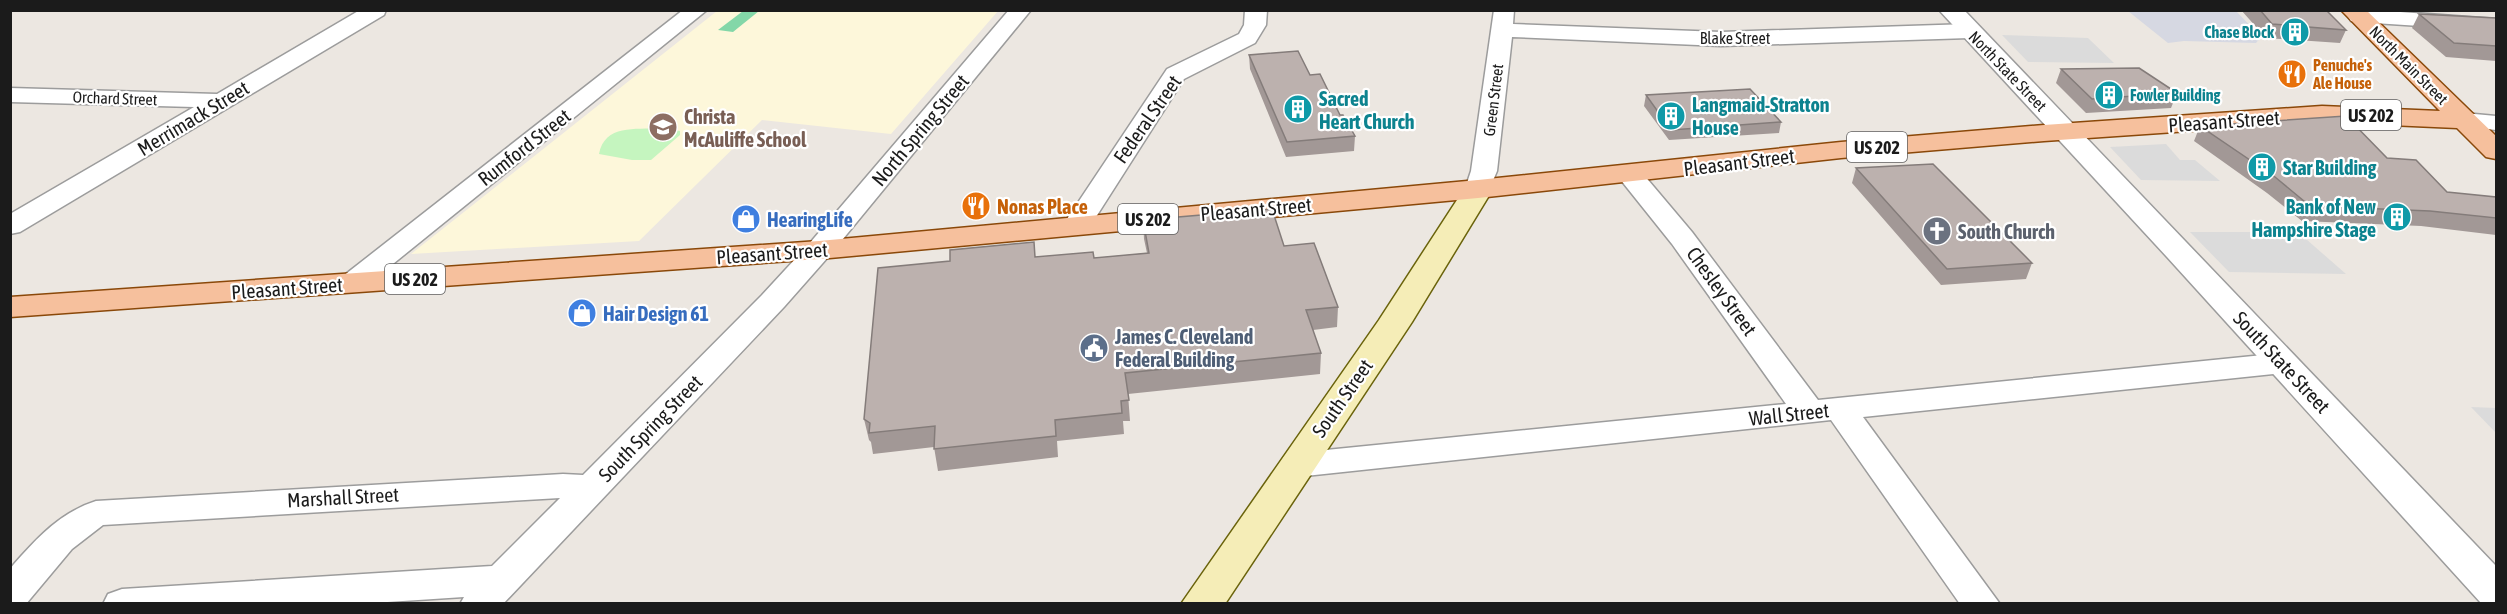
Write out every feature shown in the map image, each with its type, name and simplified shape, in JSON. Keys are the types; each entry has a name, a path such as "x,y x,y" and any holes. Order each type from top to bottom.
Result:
{"main road":[{"name":"North Main Street","path":"2356,13 2496,151"},
{"name":"Pleasant Street","path":"10,308 819,250 1478,189 1841,150 2067,132 2322,114 2464,120"},
{"name":"South Street","path":"1202,603 1395,322 1478,189"}],"street":[{"name":"Merrimack Street","path":"10,226 376,10"},
{"name":"Rumford Street","path":"352,284 697,10"},
{"name":"North Spring Street","path":"819,250 1021,10"},
{"name":"Federal Street","path":"1077,225 1175,74 1247,38 1252,32 1256,10"},
{"name":"North State Street","path":"1950,10 2067,132"},
{"path":"2356,13 2496,25"},
{"name":"Blake Street","path":"1503,20 1721,39 1969,31"},
{"name":"Green Street","path":"1478,189 1484,171 1503,20"},
{"name":"Orchard Street","path":"10,95 220,101"},
{"path":"2464,120 2496,123"},
{"name":"South State Street","path":"2067,132 2496,592"},
{"name":"Chesley Street","path":"1629,174 1825,410 1981,603"},
{"name":"South Spring Street","path":"490,592 819,250"},
{"name":"Wall Street","path":"1296,465 2283,363"},
{"name":"Marshall Street","path":"10,596 38,562 73,527 94,514 540,487 592,488"},
{"path":"122,603 490,592"}],"shaded area":[{"name":"Christa McAuliffe School","path":"717,11 998,11 891,134 762,120 639,241 411,254"},
{"path":"2128,11 2236,11 2261,37 2256,43 2184,41 2168,43"},
{"path":"2002,35 2088,38 2114,63 2028,62"},
{"path":"2166,144 2180,160 2195,160 2220,181 2141,180 2110,147"},
{"path":"2190,232 2298,232 2346,274 2229,272"},
{"path":"2471,407 2496,408 2496,433"}],"green space":[{"path":"743,11 759,11 733,32 718,30"},
{"path":"660,128 680,131 680,135 651,160 632,160 599,154 602,144 614,133 631,129"}],"building":[{"path":"2260,10 2326,10 2346,30 2272,24"},
{"path":"2419,14 2496,18 2496,46 2454,43"},
{"name":"Sacred Heart Church","path":"1298,51 1310,75 1320,74 1340,115 1343,115 1355,136 1287,142 1249,55"},
{"path":"2139,68 2177,93 2092,99 2061,69"},
{"path":"1750,89 1781,122 1671,130 1646,95"},
{"path":"2346,116 2387,158 2416,160 2447,192 2496,197 2496,218 2430,211 2310,206 2275,177 2200,126"},
{"name":"South Church","path":"1933,164 2032,263 1947,269 1856,168"},
{"name":"James C. Cleveland Federal Building","path":"1272,209 1284,246 1314,243 1338,307 1306,310 1321,353 1125,373 1129,400 1121,401 1122,413 1055,420 1056,436 934,449 935,426 869,433 870,423 864,419 878,268 950,261 950,250 1034,242 1035,257 1093,252 1094,258 1149,253 1143,220"}],"place":[{"name":"Chase Block","path":"2295,32"},
{"name":"Penuche's Ale House","path":"2292,74"},
{"name":"Fowler Building","path":"2109,95"},
{"name":"Sacred Heart Church","path":"1298,109"},
{"name":"Langmaid-Stratton House","path":"1671,116"},
{"name":"Christa McAuliffe School","path":"663,127"},
{"name":"Star Building","path":"2262,167"},
{"name":"Nonas Place","path":"976,206"},
{"name":"Bank of New Hampshire Stage","path":"2397,217"},
{"name":"HearingLife","path":"746,219"},
{"name":"South Church","path":"1937,231"},
{"name":"Hair Design 61","path":"582,313"},
{"name":"James C. Cleveland Federal Building","path":"1094,348"}]}
